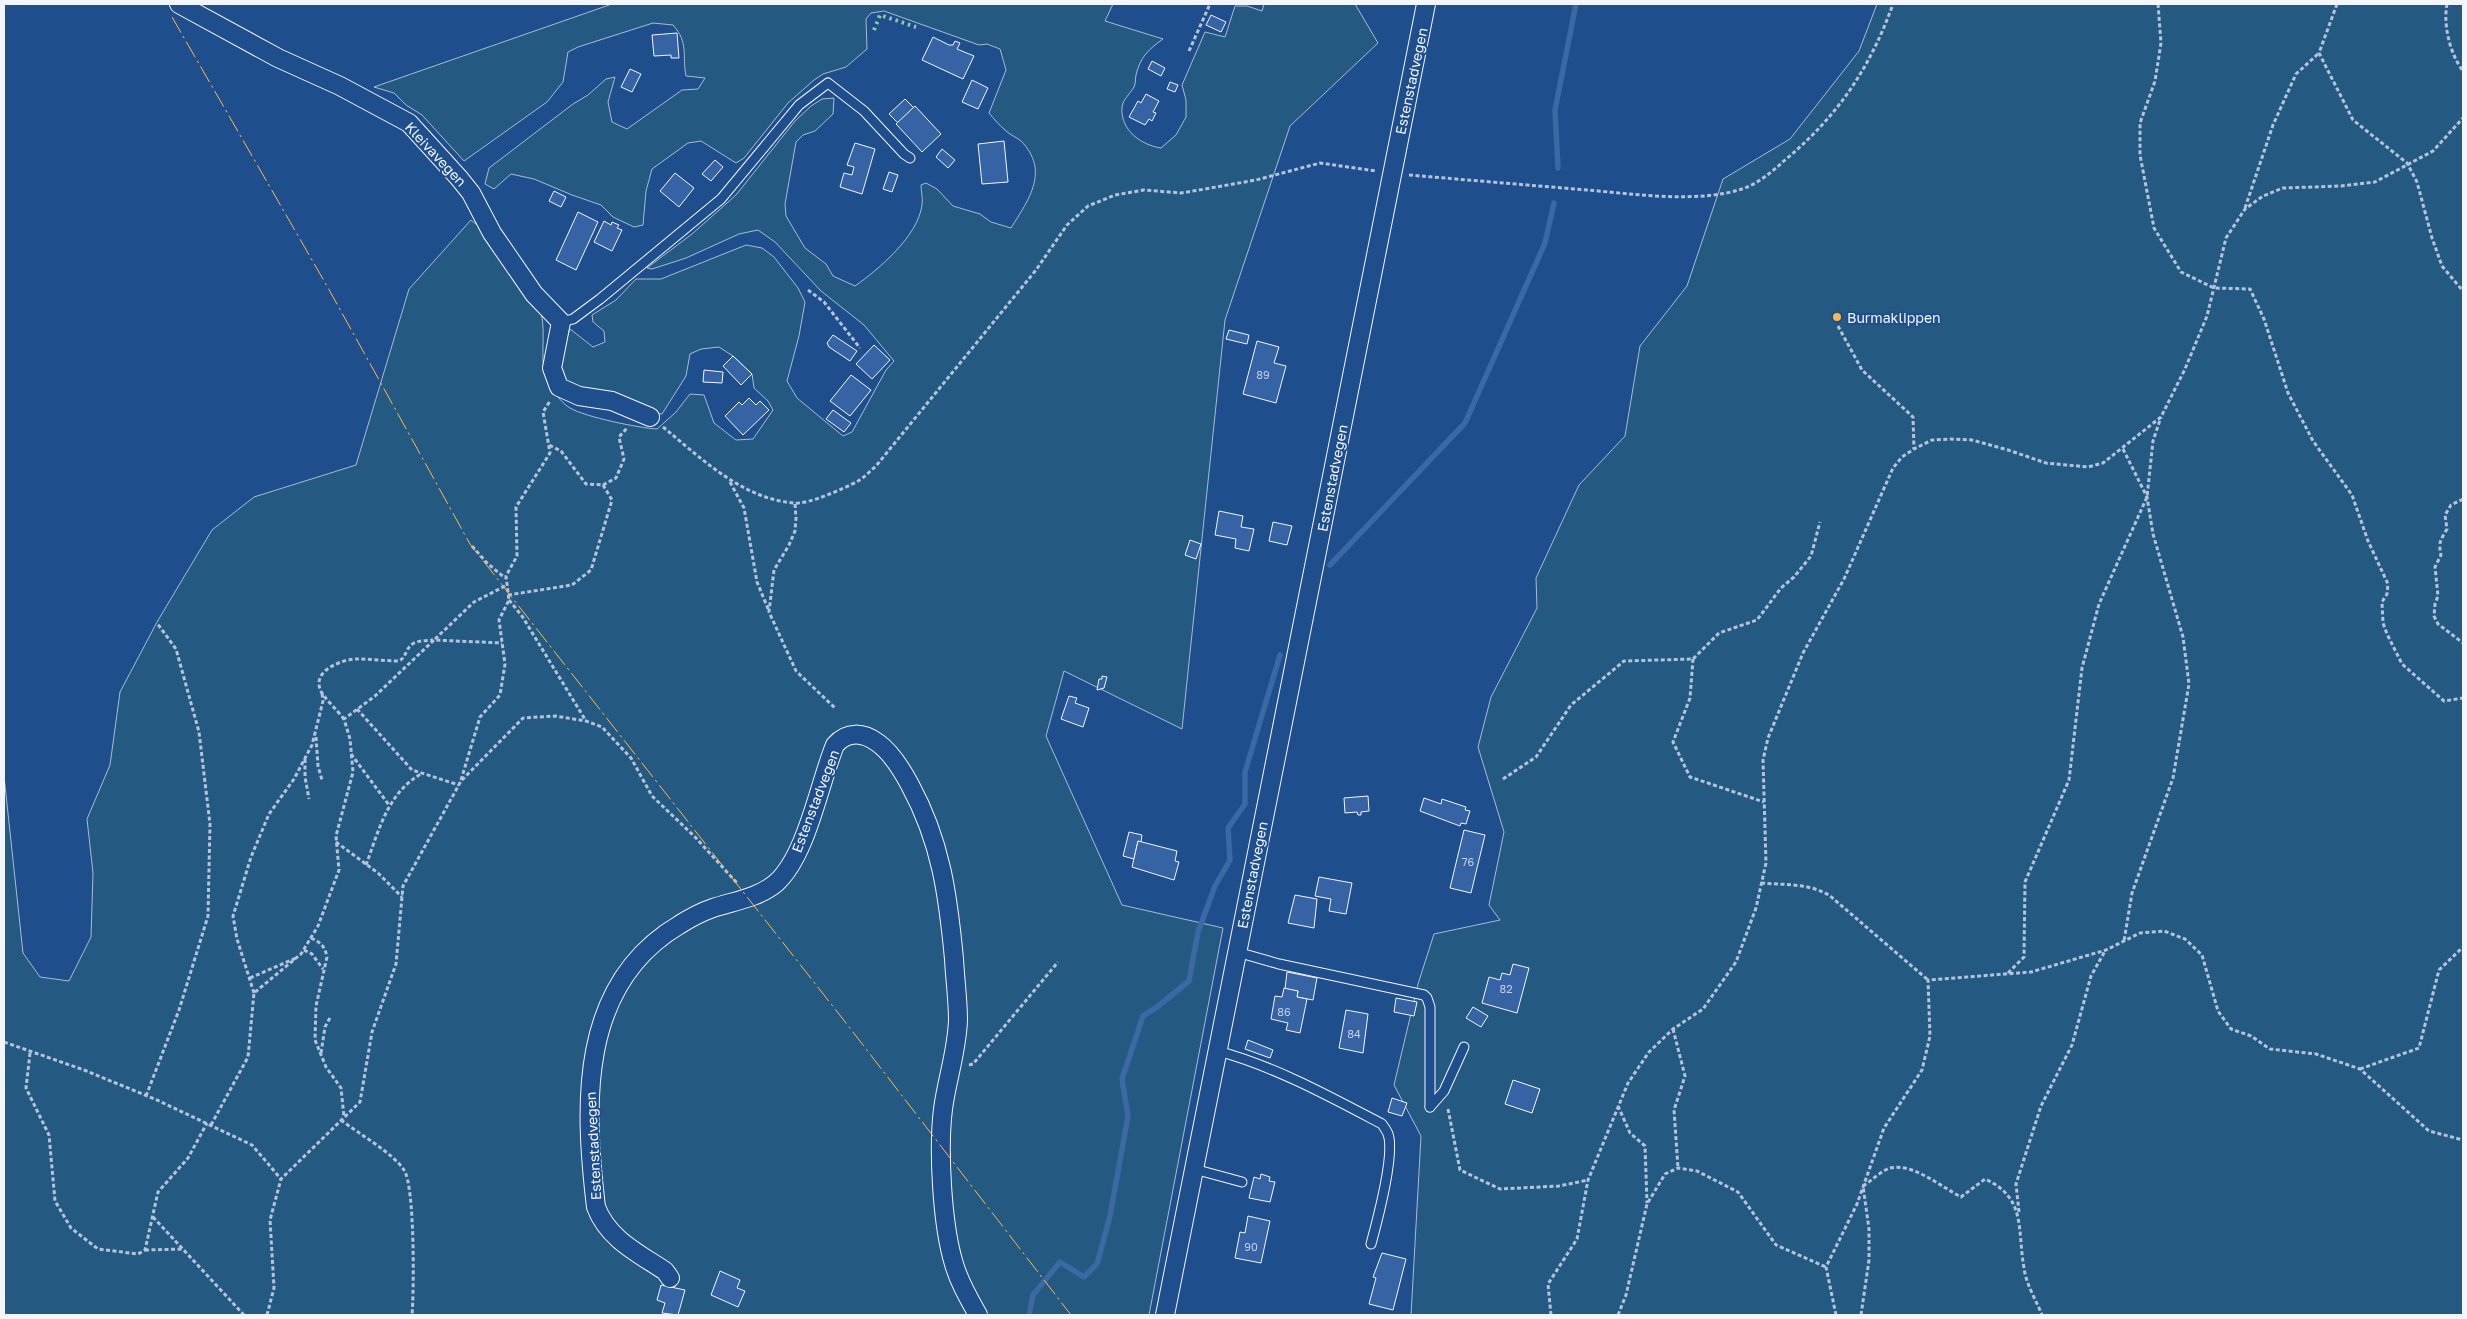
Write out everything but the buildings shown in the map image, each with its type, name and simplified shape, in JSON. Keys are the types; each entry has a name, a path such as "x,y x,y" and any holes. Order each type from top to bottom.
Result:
{"street":[{"name":"Kleivavegen","path":"179,4 278,58 340,86 409,123 459,178 470,193 492,233 534,294 561,322"},
{"name":"Estenstadvegen","path":"1165,1315 1426,4"},
{"path":"561,322 552,368 559,387 579,396 612,401 645,415"},
{"name":"Estenstadvegen","path":"670,1278 665,1271 608,1231 601,1221 596,1207 589,1104 590,1073 601,1022 613,995 628,972 646,952 675,927 699,914 750,896 776,883 788,868 800,844 835,746 842,737 862,734 878,742 890,754 905,775 920,803 935,840 948,894 958,1018 952,1069 943,1109 942,1134 947,1230 955,1266 978,1315"}],"lane":[{"path":"561,322 573,320 720,199 799,105 828,83 864,111 910,158"},
{"path":"1237,952 1279,964 1424,995 1428,998 1430,1007 1430,1107 1444,1091 1464,1047"},
{"path":"1218,1051 1304,1084 1382,1124 1388,1134 1390,1147 1382,1202 1372,1244"},
{"path":"1194,1168 1242,1182"}],"path":[{"path":"1189,51 1210,4"},
{"path":"548,445 561,451 586,484 603,485 616,478 624,459 619,437 645,415 730,481 770,497 795,504 814,499 859,481 876,466 1036,270 1067,225 1088,206 1115,195 1144,190 1181,193 1256,180 1320,163 1392,174 1640,194 1716,194 1747,187 1758,181 1802,146 1832,115 1868,64 1893,4"},
{"path":"2158,4 2162,43 2155,81 2140,123 2140,155 2154,228 2181,272 2214,288 2250,289 2264,319 2288,394 2313,440 2352,495 2368,541 2388,584 2387,594 2382,602 2383,623 2402,664 2444,701 2463,698"},
{"path":"2124,942 2132,893 2173,778 2189,684 2183,637 2153,534 2147,497 2153,441 2161,417 2185,369 2208,316 2226,238 2245,209 2273,125 2296,74 2319,53 2337,4"},
{"path":"2447,4 2445,16 2448,35 2463,71"},
{"path":"2319,53 2353,120 2407,164 2417,182 2432,238 2442,266 2463,292"},
{"path":"2245,209 2263,196 2283,188 2341,186 2375,182 2433,151 2463,118"},
{"path":"808,290 824,302 860,348"},
{"path":"1838,326 1862,370 1913,417 1914,449"},
{"path":"559,387 543,412 550,454 516,506 518,556 506,578 509,600 522,616 586,721"},
{"path":"1550,1315 1548,1284 1577,1239 1588,1180 1628,1083 1649,1052 1673,1029 1703,1010 1736,962 1756,908 1766,863 1763,760 1768,738 1803,653 1844,579 1893,468 1902,456 1932,440 1972,440 2046,463 2088,467 2103,463 2161,417"},
{"path":"2123,449 2147,497"},
{"path":"730,481 744,508 757,582 796,671 836,709"},
{"path":"508,595 572,585 591,570 612,500 603,485"},
{"path":"2008,973 2024,957 2025,882 2069,780 2082,668 2099,604 2147,497"},
{"path":"2463,499 2451,505 2445,515 2447,529 2440,537 2438,543 2441,555 2435,567 2438,596 2434,604 2434,616 2438,624 2463,643"},
{"path":"769,612 774,570 789,545 794,531 795,504"},
{"path":"1764,802 1690,777 1673,742 1690,698 1693,659 1719,633 1757,620 1781,588 1794,577 1811,556 1820,522"},
{"path":"472,546 487,563 506,578"},
{"path":"344,719 397,676 474,602 507,585"},
{"path":"267,1315 274,1288 270,1220 281,1179 360,1102 372,1032 396,964 403,886 461,781 480,717 500,695 505,664 499,620 509,600"},
{"path":"146,1096 179,1010 208,916 210,824 199,732 176,649 157,623"},
{"path":"145,1250 158,1192 188,1158 248,1057 254,994 237,939 234,916 251,857 269,814 294,779 316,731 324,701 319,686 322,675 330,667 355,659 400,661 404,658 408,648 415,642 434,640 502,643"},
{"path":"1503,779 1536,757 1571,704 1624,661 1693,659"},
{"path":"254,994 304,950 318,926 339,870 336,836 353,772 352,754 350,738 344,719 322,693"},
{"path":"357,709 412,770 459,785"},
{"path":"461,781 523,718 555,716 586,721 602,727 631,758 652,796 696,837 750,896"},
{"path":"316,731 318,766 322,780"},
{"path":"352,754 390,805"},
{"path":"305,758 305,777 309,799"},
{"path":"366,865 390,805 410,780 424,773"},
{"path":"336,842 366,865 402,897"},
{"path":"1761,883 1817,888 1829,895 1928,980 2032,972 2106,950 2140,933 2164,931 2185,939 2202,956 2218,1011 2231,1029 2252,1036 2270,1049 2316,1054 2360,1070 2429,1131 2463,1140"},
{"path":"310,938 319,942 325,949 327,957 316,1006 315,1040 326,1067 341,1088 342,1119"},
{"path":"2360,1070 2419,1048 2439,970 2463,947"},
{"path":"304,950 312,954 324,969"},
{"path":"2042,1315 2024,1270 2016,1184 2041,1106 2072,1045 2091,976 2106,950"},
{"path":"250,978 296,958"},
{"path":"952,1069 973,1064 1058,962"},
{"path":"1836,1315 1826,1267 1863,1186 1884,1128 1922,1070 1930,1036 1928,980"},
{"path":"321,1054 325,1027 332,1016"},
{"path":"1673,1029 1685,1076 1674,1110 1678,1168"},
{"path":"4,1042 30,1053 84,1070 209,1124 252,1145 281,1179"},
{"path":"30,1053 26,1088 49,1135 55,1201 71,1228 98,1249 138,1254 145,1250 183,1249"},
{"path":"1444,1091 1460,1170 1500,1189 1559,1186 1588,1180"},
{"path":"1618,1105 1630,1133 1645,1146 1647,1204 1626,1295 1618,1315"},
{"path":"342,1119 397,1161 406,1173 412,1216 414,1294 412,1315"},
{"path":"1647,1204 1665,1174 1678,1168 1697,1171 1738,1192 1776,1245 1826,1267"},
{"path":"1863,1186 1889,1168 1915,1169 1938,1185 1961,1196 1985,1179 2001,1186 2019,1214"},
{"path":"1862,1315 1869,1260 1869,1229 1863,1186"},
{"path":"152,1216 244,1315"}],"shaded area":[{"path":"612,4 1113,4 1105,21 1163,39 1149,50 1143,58 1136,75 1134,87 1122,107 1124,123 1133,135 1146,144 1161,148 1176,135 1186,117 1186,100 1182,85 1205,32 1225,37 1235,6 1247,6 1262,11 1264,4 1355,4 1378,43 1290,126 1225,320 1182,729 1064,671 1046,736 1122,905 1223,928 1149,1315 4,1315 4,776 23,953 40,977 69,981 91,937 93,873 87,819 110,765 120,692 157,622 212,530 254,497 356,465 409,289 471,220 487,233 541,312 545,374 558,398 566,405 577,411 599,418 657,429 676,412 690,394 704,395 714,423 736,440 753,439 773,410 768,401 754,388 752,374 733,356 719,347 701,349 690,354 686,376 662,414 650,413 564,383 559,360 570,329 593,347 605,342 604,331 593,322 592,315 616,300 636,279 661,279 746,245 762,248 774,257 798,288 805,302 799,336 787,381 797,398 843,436 852,432 886,370 894,361 864,325 821,291 775,242 758,230 739,234 686,258 652,269 647,268 692,234 736,195 795,121 811,106 822,99 834,98 833,114 815,131 803,135 796,142 785,204 786,216 805,248 826,264 833,276 855,286 875,271 896,251 919,217 922,202 921,185 926,183 937,189 953,206 980,214 991,222 1011,228 1030,196 1035,174 1030,152 1021,141 1007,132 989,113 1006,70 1000,49 987,44 979,45 884,11 871,13 866,19 867,49 846,67 823,74 814,80 788,103 744,158 736,163 701,141 688,143 652,169 646,191 643,225 634,227 613,217 601,205 534,179 511,174 494,189 485,184 489,168 573,104 588,95 606,79 615,77 608,102 612,122 627,129 682,90 698,89 705,78 686,76 683,44 678,31 673,25 653,23 578,47 568,52 563,82 547,102 464,161 422,115 406,105 394,93 374,87"},
{"path":"1877,4 2463,4 2463,1315 1411,1315 1421,1136 1394,1085 1418,984 1434,934 1500,920 1489,905 1504,832 1478,747 1491,697 1537,608 1536,578 1579,485 1625,436 1640,346 1687,286 1723,179 1790,139 1859,51"}],"waterway":[{"path":"1558,168 1555,110 1576,4"},
{"path":"1330,565 1465,423 1545,243 1554,203"},
{"path":"1029,1315 1033,1295 1060,1262 1084,1277 1097,1264 1110,1216 1128,1116 1122,1079 1143,1016 1189,981 1198,932 1215,886 1230,860 1228,828 1245,804 1245,772 1280,655"}],"hedge":[{"path":"874,30 880,15 916,27"}],"power":[{"path":"172,17 327,286 470,544 846,1023 1071,1315"}],"place":[{"name":"Burmaklippen","path":"1837,317"}]}
